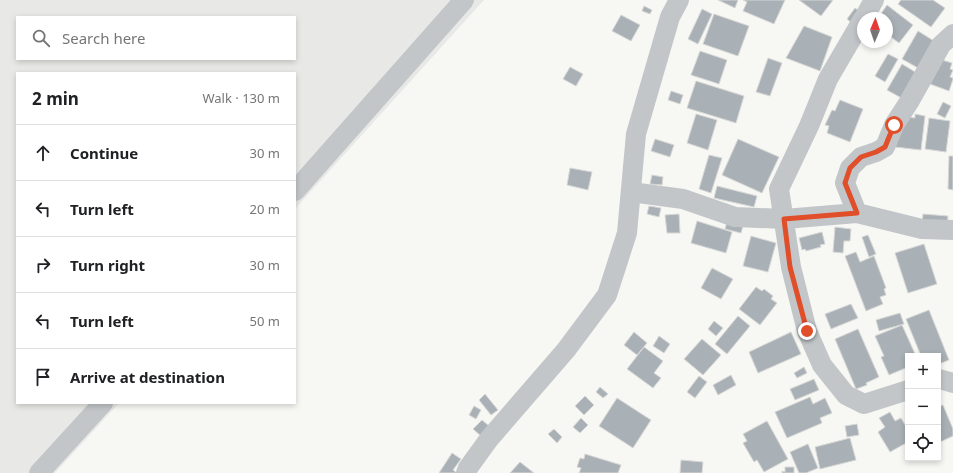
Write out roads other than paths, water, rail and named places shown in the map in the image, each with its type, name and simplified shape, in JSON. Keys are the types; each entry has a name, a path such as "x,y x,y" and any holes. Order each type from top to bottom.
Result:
{"street":[{"path":"296,190 464,0"},
{"path":"466,473 468,468 490,439 566,350 606,295 627,233 636,134 670,17 679,0"},
{"path":"867,12 874,0"},
{"path":"857,29 828,79 809,126 779,188 790,267 807,331 822,365 846,395 864,404 905,391"},
{"path":"857,213 845,183 850,168 861,157 885,147 894,125 909,102 941,45 953,34"},
{"path":"631,192 683,199 735,217 784,219 857,213 922,229 953,230"},
{"path":"941,380 953,383"},
{"path":"39,473 102,404"}]}
